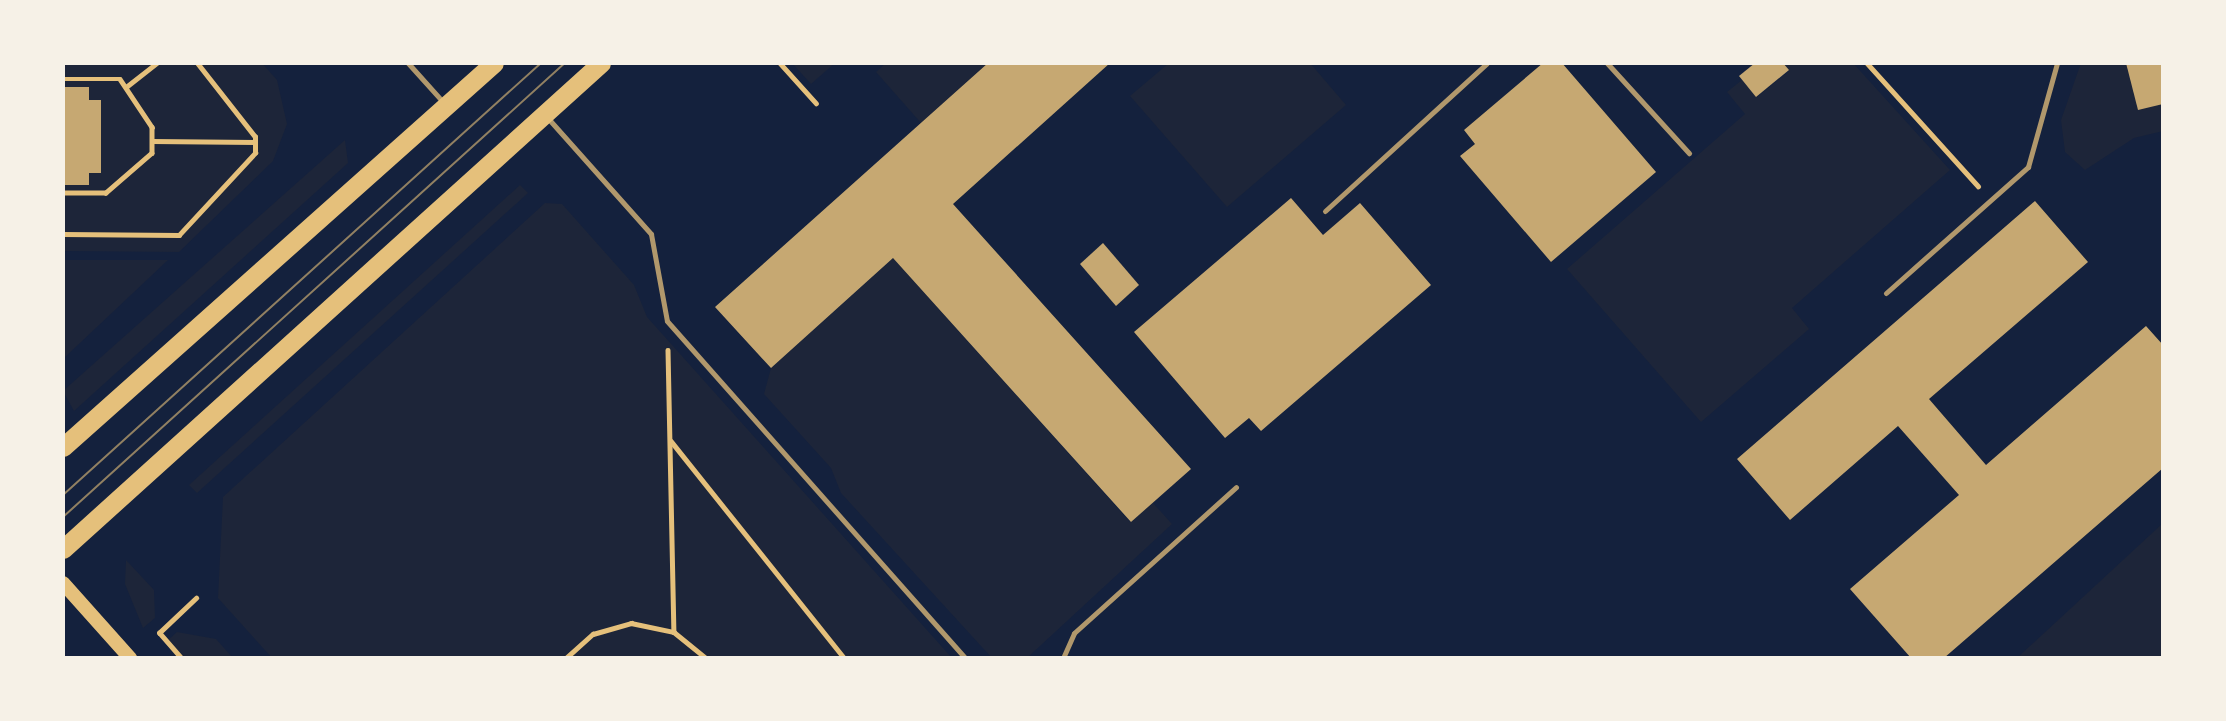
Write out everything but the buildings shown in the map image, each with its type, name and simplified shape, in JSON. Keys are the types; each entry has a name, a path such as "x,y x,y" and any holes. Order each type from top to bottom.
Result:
{"highway":[{"path":"63,447 494,63"},
{"path":"63,549 601,63"}],"main road":[{"path":"63,583 130,658"}],"lane":[{"path":"408,63 447,106"},
{"path":"1325,211 1487,63"},
{"path":"1607,63 1689,153"},
{"path":"1885,293 2028,167 2057,63"},
{"path":"545,114 652,234 667,321 965,658"},
{"path":"1063,658 1074,633 1237,487"}],"path":[{"path":"126,87 157,63"},
{"path":"63,234 179,235 255,153 255,142 197,63"},
{"path":"780,63 816,103"},
{"path":"1867,63 1990,200"},
{"path":"63,79 120,79 152,127 152,153 106,194 63,193"},
{"path":"152,141 255,142"},
{"path":"667,321 674,632"},
{"path":"670,441 844,658"},
{"path":"181,658 159,633 196,598"},
{"path":"566,658 612,626 649,624 674,632 706,658"}],"shaded area":[{"path":"63,63 262,63 277,80 287,124 273,161 179,252 63,251"},
{"path":"792,63 835,63 811,84"},
{"path":"886,63 988,63 921,123 876,72"},
{"path":"1169,63 1310,63 1346,105 1227,207 1130,96"},
{"path":"1783,63 1853,63 1950,170 1792,308 1809,329 1701,422 1567,269 1745,114 1727,92 1742,80 1757,97 1789,71"},
{"path":"2081,63 2126,63 2163,104 2163,131 2134,138 2085,170 2065,152 2061,120"},
{"path":"345,140 348,163 74,411 63,391"},
{"path":"520,185 528,193 197,493 189,485"},
{"path":"545,203 562,204 634,285 647,317 952,658 272,658 218,598 223,497"},
{"path":"893,258 1130,522 1153,503 1172,524 1027,658 992,658 841,493 831,468 764,394 771,368"},
{"path":"63,260 168,260 63,359"},
{"path":"2163,523 2163,658 2017,658"},
{"path":"126,560 154,590 155,618 143,628 125,584"},
{"path":"177,632 216,639 233,658 181,658 166,642"}],"tram line":[{"path":"63,495 541,63"},
{"path":"63,517 565,63"}]}
